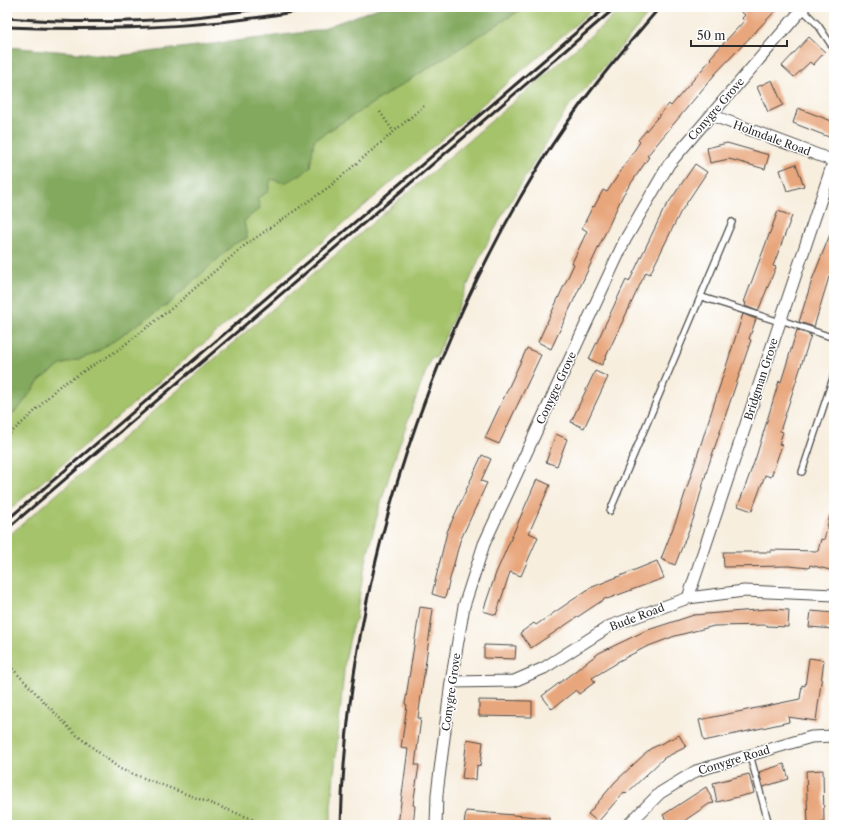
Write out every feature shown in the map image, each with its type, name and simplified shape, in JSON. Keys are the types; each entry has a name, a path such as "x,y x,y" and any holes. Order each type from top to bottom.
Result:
{"street":[{"name":"Conygre Grove","path":"436,825 437,794 451,682 464,606 487,537 625,240 669,164 803,8"},
{"name":"Holmdale Road","path":"711,115 834,160"},
{"name":"Bridgman Grove","path":"688,598 834,160"},
{"name":"Bude Road","path":"451,682 514,681 544,668 610,626 688,598 744,590 834,595"},
{"name":"Conygre Road","path":"628,825 660,793 696,771 811,737 834,736"}],"lane":[{"path":"803,8 818,25 834,50"},
{"path":"610,511 702,297 732,222"},
{"path":"702,297 834,338"},
{"path":"802,472 834,375"},
{"path":"750,755 769,825"}],"path":[{"path":"7,436 31,415 58,387 118,350 172,308 244,246 329,187 425,105"},
{"path":"380,112 393,131"},
{"path":"7,663 74,733 120,769 268,825"}],"green space":[{"path":"381,7 525,7 314,140 310,167 304,173 284,183 271,179 268,192 257,198 260,208 244,221 247,238 234,244 169,303 94,354 61,365 40,380 19,408 7,418 7,47 117,56 315,31"},
{"path":"525,7 596,7 7,512 7,418 19,408 40,380 61,365 94,354 169,303 234,244 247,238 244,221 260,208 257,198 271,179 293,179 310,167 314,140"},
{"path":"624,7 654,7 588,86 569,106 503,214 480,257 436,358 431,358 407,422 376,520 361,586 356,620 353,624 345,661 331,807 331,825 7,825 7,537"}],"building":[{"path":"735,7 779,7 716,73 647,156 649,157 623,195 551,349 538,342 574,264 572,263 587,231 582,228 593,206 594,207 603,190 607,192 640,142 638,140 669,104 671,106 711,59 710,58 744,21 742,18 745,15"},
{"path":"809,37 825,52 813,65 810,62 794,77 782,66"},
{"path":"772,80 783,105 768,112 757,87"},
{"path":"798,108 834,122 834,139 793,123"},
{"path":"727,143 769,155 765,169 729,159 710,163 707,148"},
{"path":"695,164 707,172 680,213 650,274 646,272 602,365 589,359 626,280 629,282 663,211"},
{"path":"796,164 804,186 787,191 780,170"},
{"path":"778,211 792,216 773,266 776,267 758,311 745,306 746,303 744,302"},
{"path":"833,227 834,270 831,278 829,277 814,327 799,322 812,280"},
{"path":"743,314 756,319 749,339 751,340 707,470 694,517 675,565 661,559 678,515"},
{"path":"797,330 811,335 780,431 783,432 779,444 782,445 771,477 765,475 752,511 738,506 756,457 779,381 781,382"},
{"path":"527,348 541,355 499,444 485,438"},
{"path":"595,371 608,377 584,428 571,422"},
{"path":"556,434 567,439 557,466 546,462"},
{"path":"482,455 491,459 481,481 487,483 460,541 445,598 432,594 447,532"},
{"path":"537,479 550,485 529,533 538,537 521,576 510,572 496,615 483,611 496,573"},
{"path":"830,515 834,515 834,571 810,565 809,568 789,566 724,567 723,552 771,552 771,550 818,551 821,539 824,540"},
{"path":"657,561 664,578 607,599 606,598 531,648 520,633 534,623 536,625 590,588"},
{"path":"420,607 433,609 418,718 421,718 415,765 419,765 413,805 415,806 413,825 398,825 408,749 401,748 407,705 405,704"},
{"path":"768,609 789,610 788,627 767,625 714,626 675,636 646,647 617,662 592,678 595,682 579,694 576,690 552,709 542,696 599,653 645,631 694,615"},
{"path":"811,611 834,613 834,629 809,627"},
{"path":"484,645 516,646 515,659 484,658"},
{"path":"809,658 824,660 816,721 788,717 789,722 704,741 699,720 800,699 802,685 805,686"},
{"path":"479,700 532,701 532,717 479,716"},
{"path":"679,735 686,747 664,758 626,794 624,792 598,822 588,814 615,782 650,749"},
{"path":"467,739 483,742 480,766 477,765 476,780 462,778"},
{"path":"784,764 789,779 763,787 759,772"},
{"path":"823,770 824,822 821,822 821,825 808,825 806,771"},
{"path":"749,774 754,793 717,802 713,783"},
{"path":"706,787 714,803 709,804 678,825 669,825 663,815"},
{"path":"466,811 549,818 549,825 464,824"}],"railway":[{"path":"7,18 105,22 138,21 204,16 268,7"},
{"path":"7,27 84,29 203,24 242,20 318,7"},
{"path":"7,520 606,7"},
{"path":"7,529 616,7"},
{"path":"341,825 346,738 358,651 375,566 397,482 425,399 459,318 497,240 540,164 553,143 582,103 612,64 660,7"}]}
